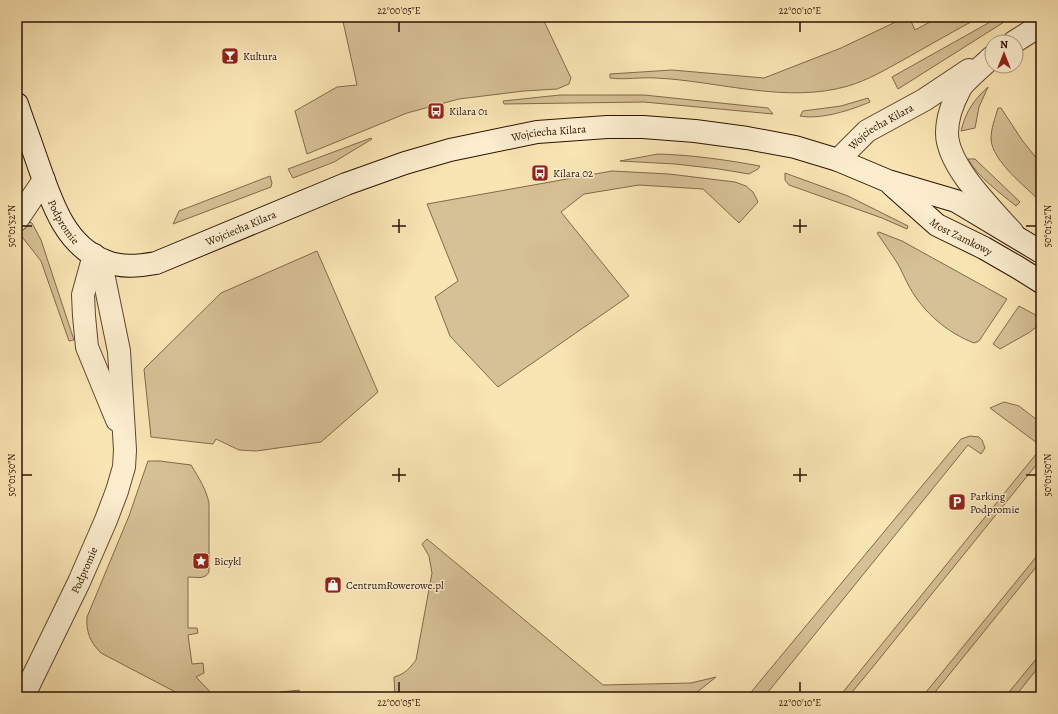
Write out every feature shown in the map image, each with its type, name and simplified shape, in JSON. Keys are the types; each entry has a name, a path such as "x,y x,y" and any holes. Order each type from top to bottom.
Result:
{"main road":[{"path":"1024,36 1041,25"},
{"name":"Wojciecha Kilara","path":"94,255 105,261 124,266 144,265 156,262 379,171 450,150 537,132 607,127 643,127 695,131 747,138 795,147 838,160 867,131 924,100 984,61"},
{"name":"Wojciecha Kilara","path":"984,64 960,88 949,115 947,133 948,144 961,172 981,198 1017,236"},
{"name":"Podpromie","path":"17,104 55,207 70,235 94,255 104,278 119,351 124,436 124,467 109,513 72,596 23,697"},
{"name":"Most Zamkowy","path":"838,160 888,182 956,201 1017,236 1041,252"},
{"path":"17,220 44,180"},
{"name":"Most Zamkowy","path":"888,182 937,225 1017,266 1041,282"},
{"name":"Podpromie","path":"94,255 83,295 88,347 124,436"}],"shaded area":[{"path":"342,17 542,17 571,78 569,84 557,89 524,91 459,99 407,113 307,154 295,111 337,87 357,85"},
{"path":"906,17 909,17 915,30 939,17 980,17 869,78 855,84 825,91 801,93 777,92 680,80 610,78 610,74 672,70 764,78 841,48"},
{"path":"999,17 1012,17 898,89 892,77"},
{"path":"988,87 979,107 975,128 961,131 965,118 971,107"},
{"path":"560,95 644,95 768,108 773,114 644,102 504,104 503,101"},
{"path":"868,98 870,102 836,114 817,117 800,116 803,111 841,106"},
{"path":"998,108 1001,108 1022,140 1041,164 1041,202 1003,165 997,156 991,139 993,124"},
{"path":"371,138 372,139 334,162 293,178 288,169"},
{"path":"658,154 710,158 760,166 758,169 749,174 675,164 620,161"},
{"path":"968,159 975,159 1020,202 1016,206 996,190 984,179"},
{"path":"612,171 669,174 735,182 746,186 753,192 758,202 739,223 703,189 639,185 584,194 561,212 629,296 498,387 450,336 435,297 458,281 427,204"},
{"path":"785,173 848,196 908,226 907,229 882,218 789,185 785,180"},
{"path":"270,176 272,183 271,187 173,224 179,211"},
{"path":"27,221 32,223 41,240 74,340 69,341 41,261 19,233 23,222"},
{"path":"879,232 902,241 1007,299 979,341 974,343 955,334 946,328 922,306 910,288 898,264 877,233"},
{"path":"317,251 378,392 321,442 256,451 239,450 216,439 213,444 151,437 144,369 221,293"},
{"path":"1019,306 1041,318 1041,323 1030,332 1000,349 993,344"},
{"path":"1004,402 1019,406 1041,423 1041,446 990,408"},
{"path":"970,436 979,437 982,440 985,448 981,454 968,445 764,697 747,697 961,439"},
{"path":"1041,448 1041,459 872,668 848,697 839,697"},
{"path":"148,461 191,465 208,498 209,572 203,577 188,577 188,628 197,628 198,633 188,635 192,664 203,663 204,673 196,677 215,697 185,697 101,653 91,641 88,632 87,617 129,516"},
{"path":"427,539 603,685 691,683 716,677 691,697 395,697 394,677 406,671 416,660 432,573 429,556 422,544"},
{"path":"1041,551 1041,561 931,697 922,697"},
{"path":"1041,653 1041,664 1017,694 1021,697 1005,697"},
{"path":"299,690 301,697 257,697 257,695"}],"place":[{"name":"Kultura","path":"230,56"},
{"name":"Kilara 01","path":"436,111"},
{"name":"Kilara 02","path":"540,173"},
{"name":"Parking Podpromie","path":"957,502"},
{"name":"Bicykl","path":"201,561"},
{"name":"CentrumRowerowe.pl","path":"333,585"}]}
